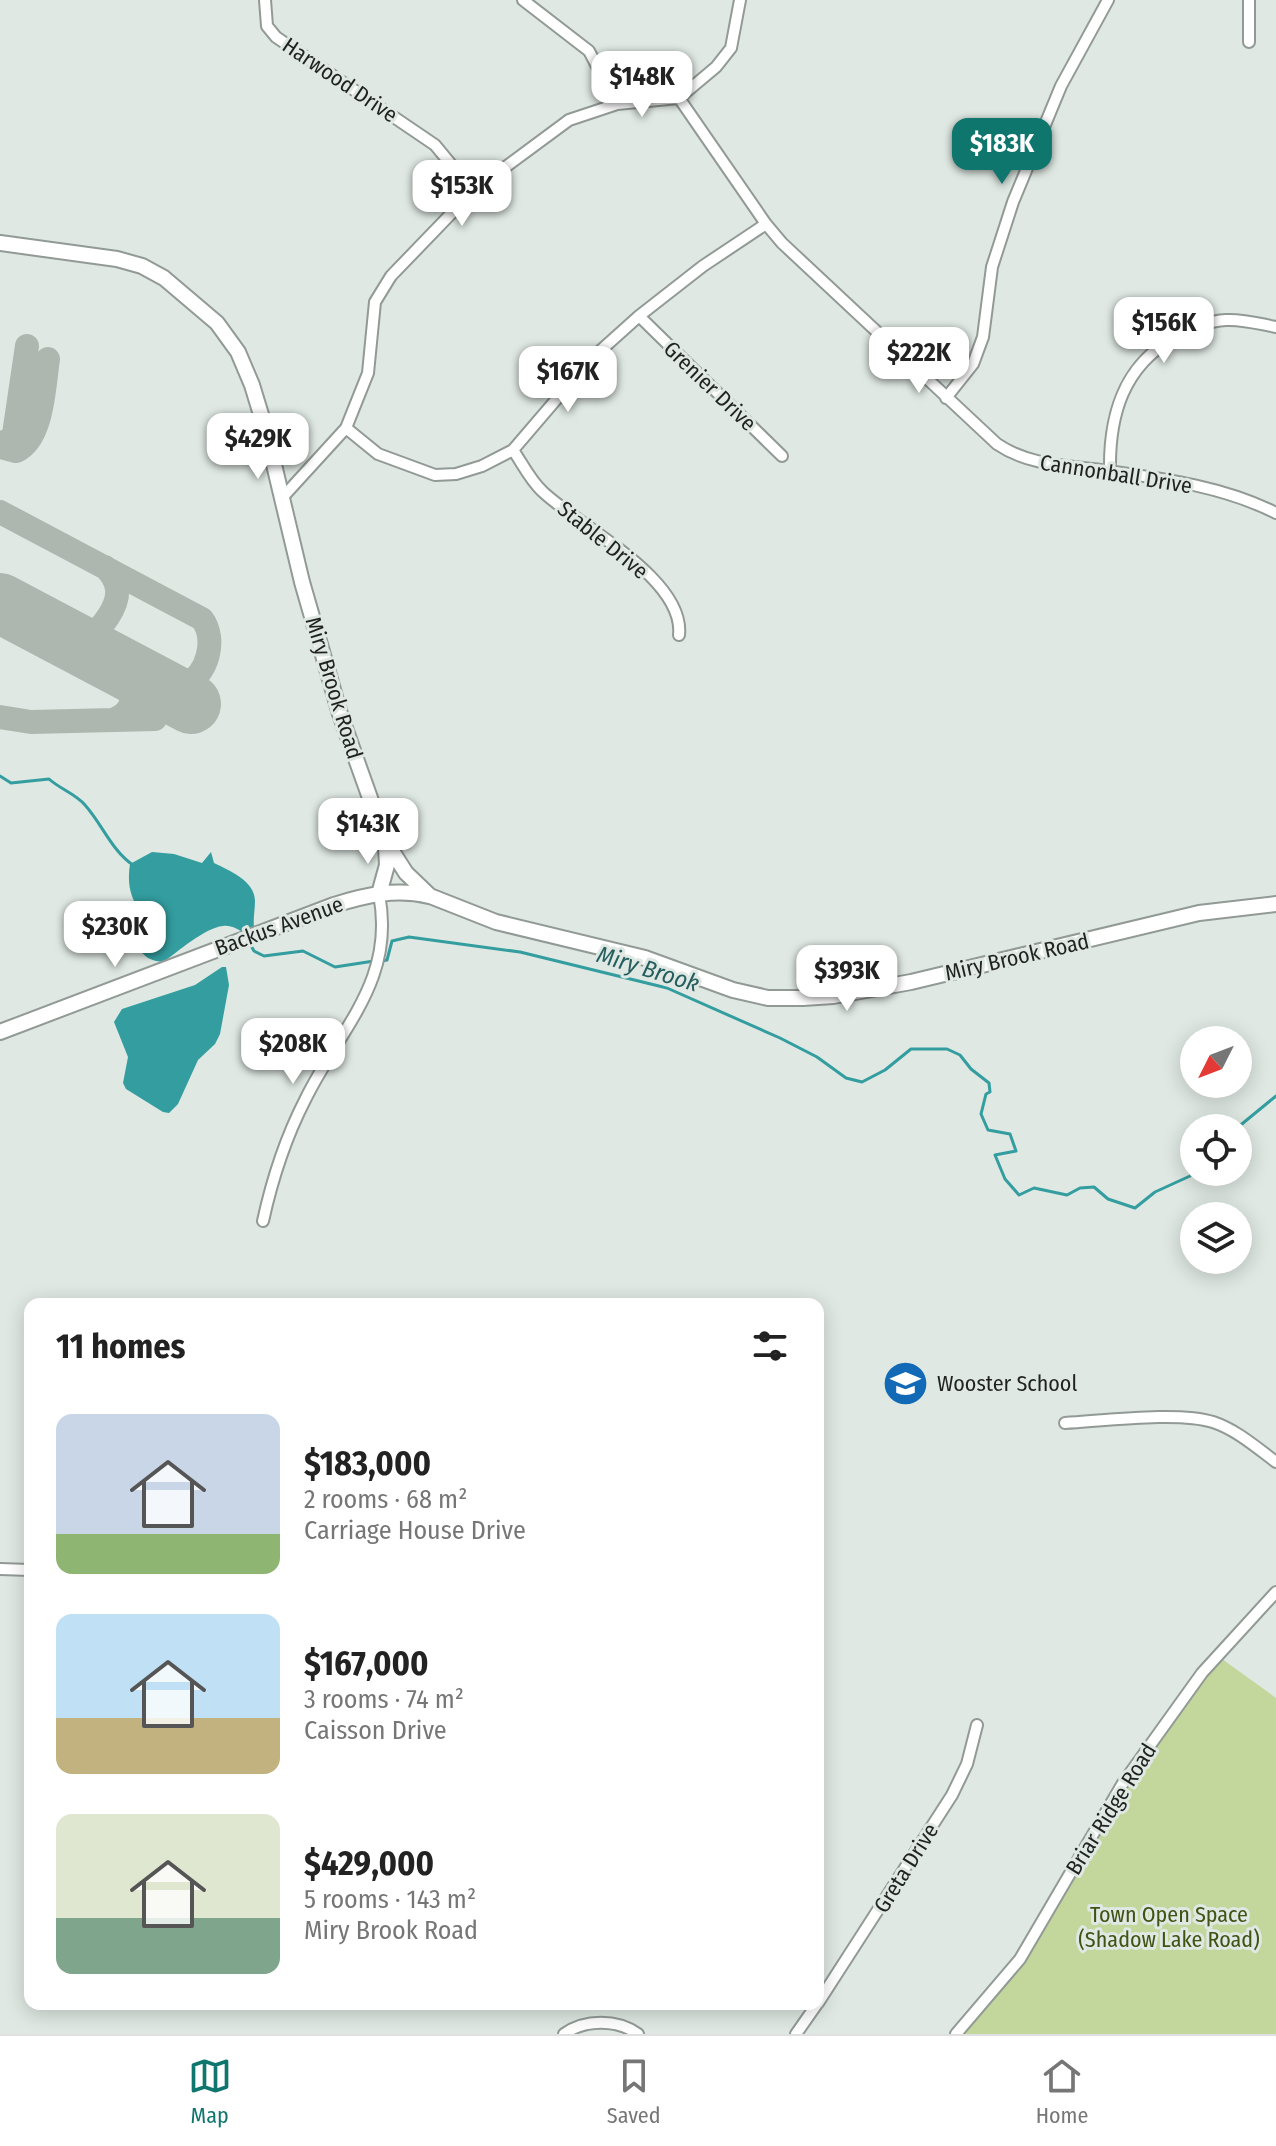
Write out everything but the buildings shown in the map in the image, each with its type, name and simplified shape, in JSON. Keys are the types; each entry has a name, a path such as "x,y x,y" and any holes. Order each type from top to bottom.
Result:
{"main road":[{"name":"Miry Brook Road","path":"0,243 117,259 142,266 164,278 217,323 238,352 252,385 324,664 385,840 406,873 430,896 496,922 645,958 733,990 768,998 833,996 911,982 1199,913 1276,904"},
{"path":"379,894 387,865 385,840"},
{"name":"Backus Avenue","path":"0,1032 334,905 379,894 413,892 430,896"}],"street":[{"name":"Harwood Drive","path":"265,0 267,26 276,37 435,145 473,191"},
{"path":"523,0 589,51 617,104"},
{"path":"282,498 346,428 368,373 375,302 391,276 473,191 569,120 617,104 679,98 716,67 731,48 740,0"},
{"path":"946,398 973,364 983,337 992,267 1013,202 1061,86 1108,0"},
{"path":"1249,0 1249,42"},
{"name":"Cannonball Drive","path":"679,98 782,243 976,427 1009,452 1031,461 1220,490 1254,501 1276,513"},
{"path":"346,428 378,454 435,475 456,474 482,466 513,450 590,360 639,316 703,266 766,224"},
{"name":"Grenier Drive","path":"639,316 782,456"},
{"path":"1110,471 1110,450 1119,398 1126,383 1152,352 1190,328 1209,322 1230,320 1276,327"},
{"name":"Stable Drive","path":"513,450 540,490 634,562 660,587 680,622 679,635"},
{"path":"263,1221 302,1104 324,1061 368,994 379,955 382,909 379,894"},
{"path":"1065,1423 1184,1418 1213,1422 1241,1436 1276,1462"},
{"path":"0,1569 24,1570"},
{"name":"Briar Ridge Road","path":"956,2034 1020,1959 1123,1783 1202,1673 1276,1592"},
{"name":"Greta Drive","path":"824,1994 952,1795 967,1764 977,1725"},
{"name":"Greta Drive","path":"796,2034 813,2010"},
{"path":"564,2034 594,2022 611,2023 638,2034"}],"green space":[{"name":"Town Open Space (Shadow Lake Road)","path":"1222,1659 1276,1698 1276,2034 962,2034 1023,1963 1125,1789"}],"water":[{"path":"152,852 174,854 202,863 211,852 214,863 251,888 255,901 254,927 241,931 228,926 216,928 163,962 146,957 139,946 142,914 132,896 129,871 130,864"},
{"path":"226,967 229,985 220,1034 215,1044 198,1060 178,1104 169,1113 163,1112 126,1089 123,1083 128,1057 114,1022 122,1009 195,985"}],"waterway":[{"name":"Miry Brook","path":"0,776 11,783 49,779 73,795 85,805 119,852 133,865"},
{"name":"Miry Brook","path":"382,961 387,960 392,941 409,937 520,952 667,988 780,1038 817,1057 846,1078 862,1082 885,1070 911,1049 947,1049 960,1055 971,1069 989,1083 990,1092 986,1094 981,1114 988,1130 1010,1134 1016,1151 995,1155 1005,1179 1019,1195 1034,1188 1067,1195 1080,1188 1094,1187 1108,1199 1135,1208 1155,1192 1180,1181"},
{"name":"Miry Brook","path":"249,942 254,951 264,956 303,951 335,967 374,961"},
{"name":"Miry Brook","path":"1252,1116 1276,1096"}],"taxiway":[{"path":"0,444 14,434 27,346"},
{"path":"0,447 16,451 32,435 41,410 48,359"},
{"path":"0,512 202,619 207,627 209,646 199,673 182,686 159,687"},
{"path":"62,636 88,636 108,616 117,589 105,567"},
{"path":"113,720 122,715 132,702 130,686 115,664"},
{"path":"0,717 31,722 155,719"}],"runway":[{"path":"0,603 191,704"}],"place":[{"name":"Wooster School","path":"906,1383"}]}
